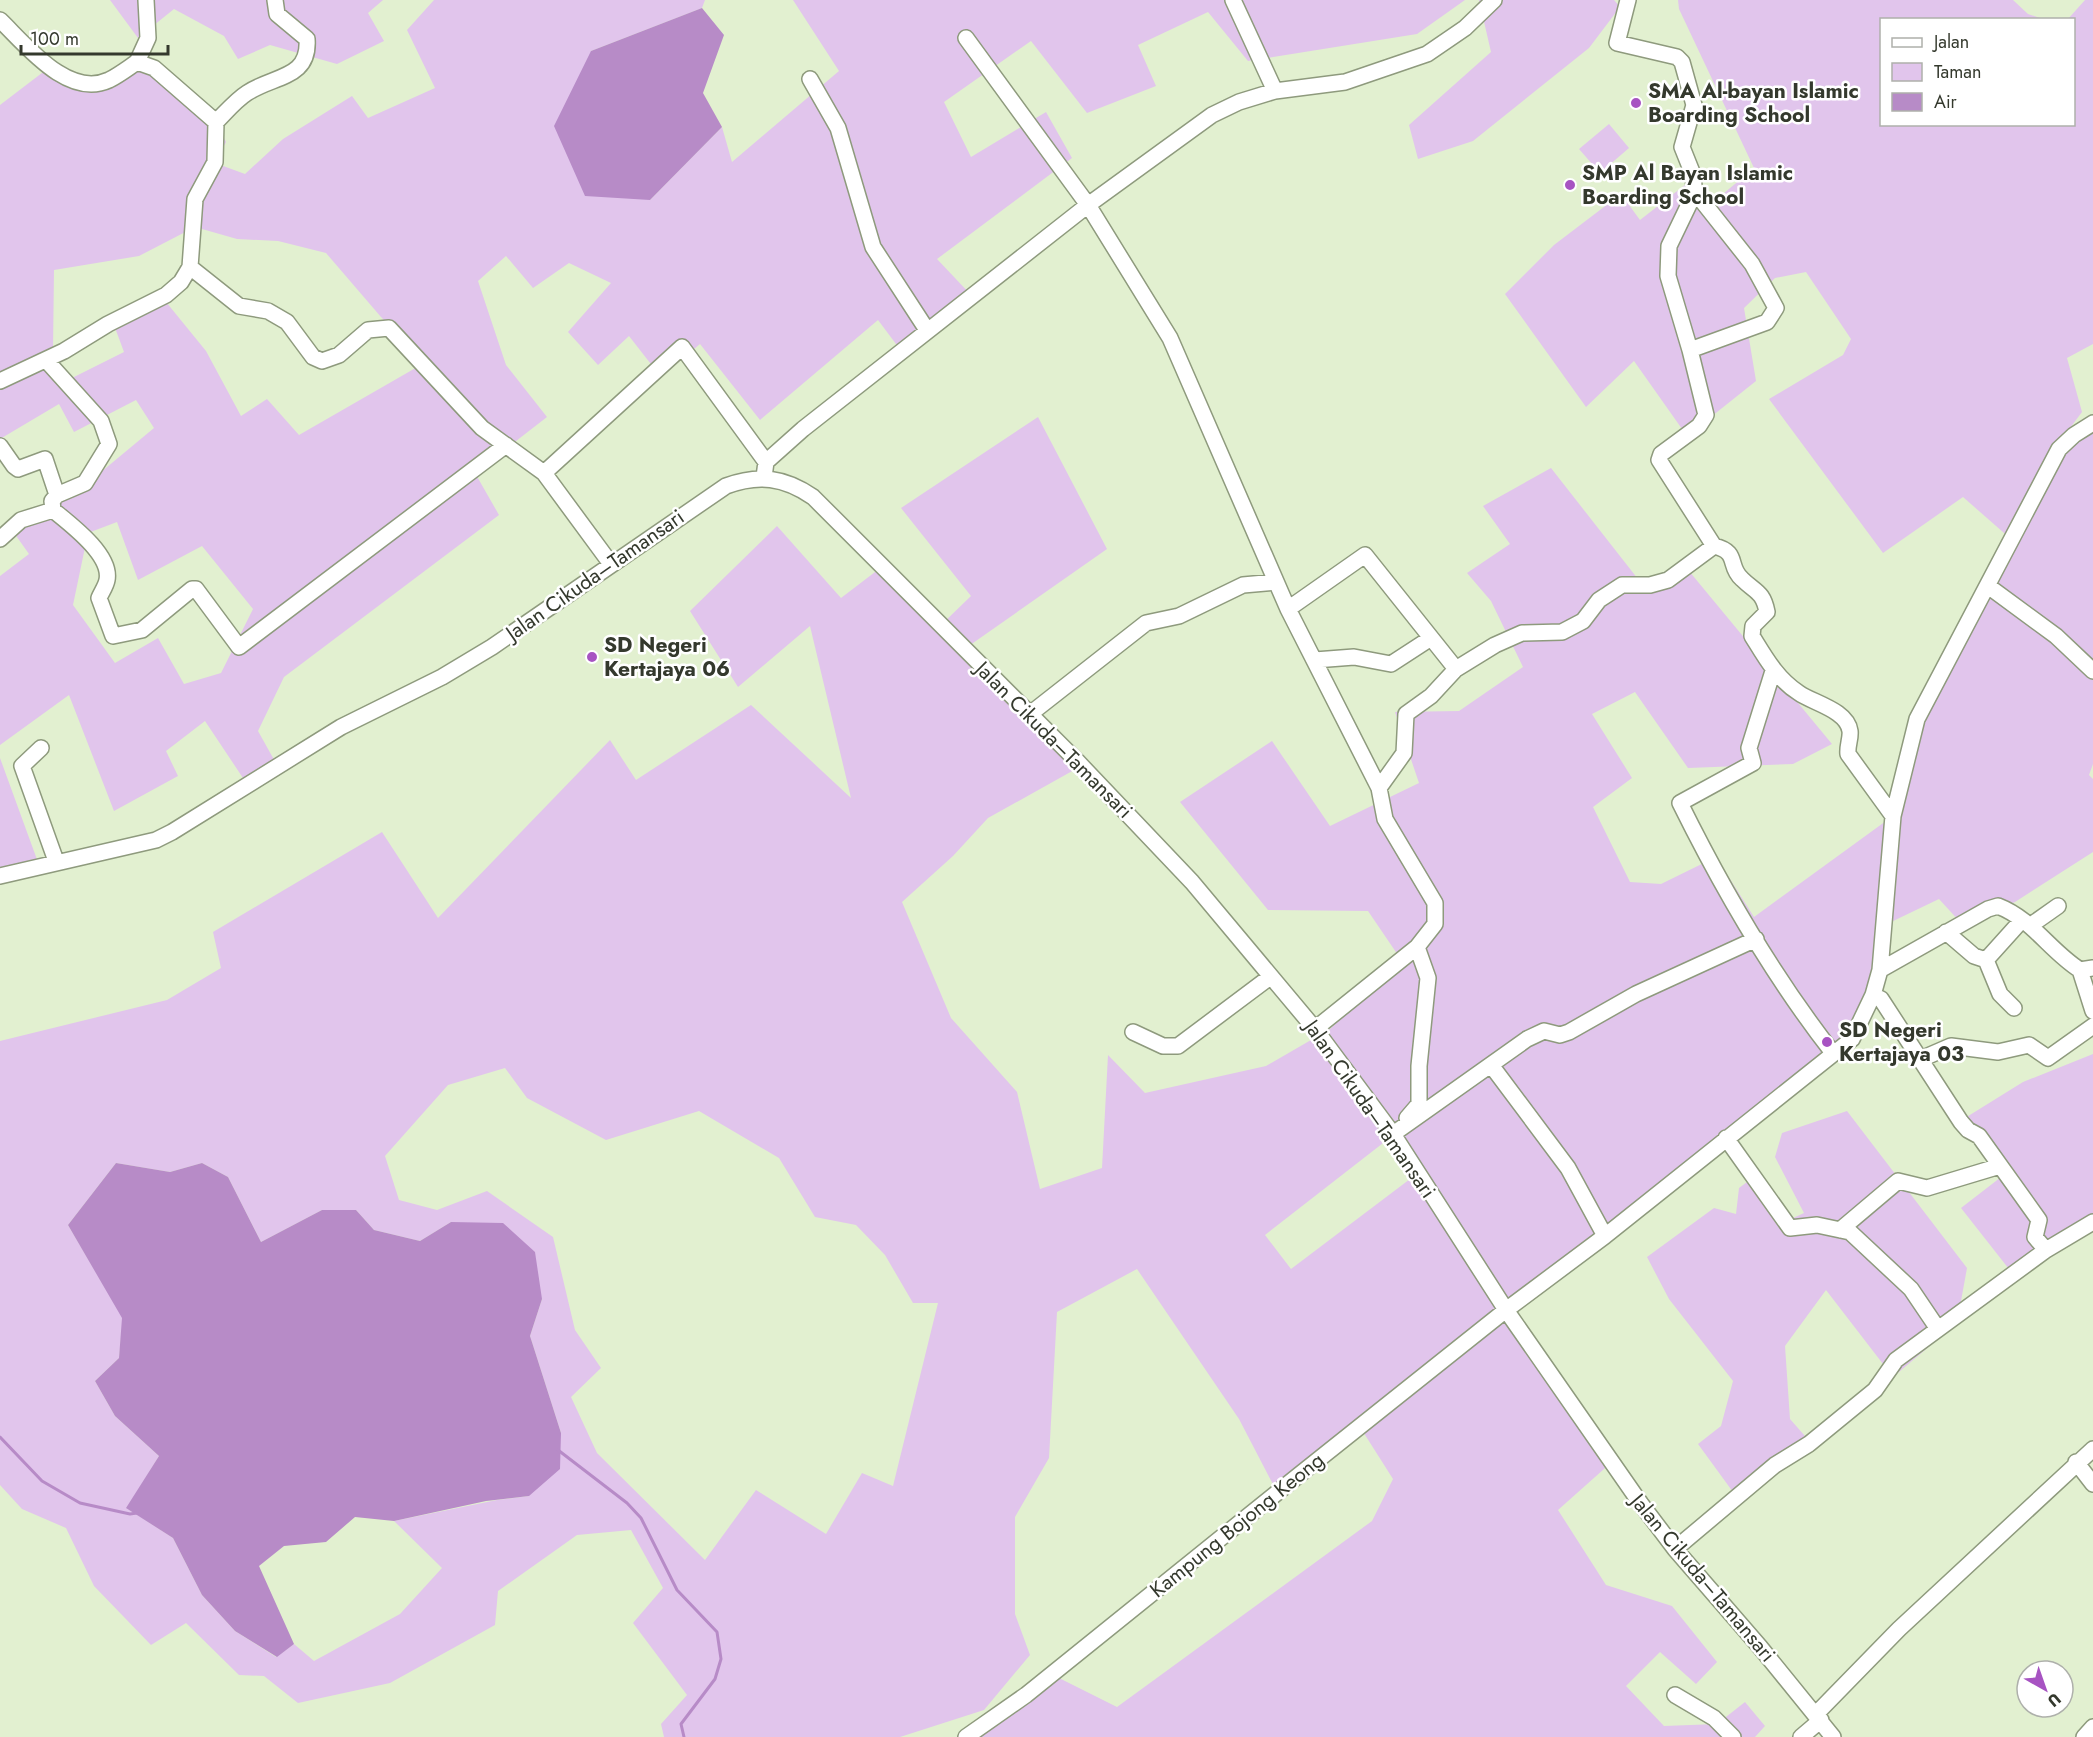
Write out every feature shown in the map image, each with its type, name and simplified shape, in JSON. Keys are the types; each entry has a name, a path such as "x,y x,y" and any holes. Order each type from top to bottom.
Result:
{"street":[{"path":"0,20 50,69 80,83 108,81 137,62 148,38 146,0"},
{"path":"0,381 45,360 108,324 166,295 181,282 190,267 195,199 215,162 216,122 246,93 297,70 308,55 307,39 277,14 275,0"},
{"path":"1233,0 1275,91"},
{"path":"764,477 766,462 803,429 1088,205 1212,115 1239,102 1275,91 1345,82 1427,54 1465,28 1494,0"},
{"path":"1628,0 1617,43 1677,57 1682,62 1694,105 1682,147 1692,172 1695,192 1752,264 1776,308 1767,322 1690,350"},
{"path":"966,38 1088,205 1170,338 1288,609 1379,788 1385,819 1435,903 1435,924 1417,947 1315,1029"},
{"path":"137,62 154,68 216,122"},
{"path":"810,79 838,128 873,247 927,330"},
{"path":"1695,192 1669,246 1668,276 1704,402 1704,420 1661,454 1659,460 1714,546 1725,549 1732,555 1738,574 1757,590 1765,603 1767,612 1753,626 1752,636 1773,671 1800,694 1825,704 1846,723 1850,732 1848,754 1893,816"},
{"path":"190,267 239,306 268,311 287,322 313,357 322,361 339,355 368,330 389,328 482,428 544,473 611,564"},
{"path":"544,473 682,346 766,462"},
{"path":"0,538 21,520 55,503 85,483 110,444 101,421 45,360"},
{"name":"Kampung Bojong Keong","path":"966,1737 1026,1695 1506,1310 1605,1236 1852,1038 1873,995 1880,970 1893,816 1917,719 2059,449 2074,435 2093,423"},
{"path":"0,446 18,469 45,459 55,503 93,545 104,566 108,579 99,598 113,636 142,630 192,589 196,589 239,648 506,445"},
{"name":"Jalan Cikuda–Tamansari","path":"0,876 56,861 156,840 172,832 341,728 442,677 492,647 708,497 743,480 764,477 783,481 813,496 1030,714 1192,882 1315,1029 1393,1134 1506,1310 1675,1549 1833,1737"},
{"path":"1379,788 1404,753 1406,714 1431,696 1456,669 1522,633 1562,632 1583,621 1599,600 1622,585 1650,585 1668,580 1714,546"},
{"path":"1288,609 1365,555 1456,669"},
{"path":"1030,714 1146,623 1179,616 1243,585 1276,582"},
{"path":"1988,586 2056,636 2093,671"},
{"path":"1315,660 1353,657 1391,664 1431,638"},
{"path":"1773,671 1749,748 1753,763 1680,804 1710,864 1799,1010 1833,1053"},
{"path":"41,748 22,766 56,861"},
{"path":"1880,970 1988,909 1998,906 2026,922 2068,963 2086,969 2093,1011"},
{"path":"1986,960 2026,922 2058,906"},
{"path":"1946,932 1974,956 1986,960 2000,994 2014,1008"},
{"path":"1393,1134 1544,1031 1560,1035 1569,1032 1636,994 1756,939"},
{"path":"1393,1134 1419,1104 1419,1066 1428,978 1417,947"},
{"path":"1133,1032 1163,1046 1178,1046 1270,977"},
{"path":"1873,995 1881,999 1961,1122 1968,1130 1979,1136 2039,1221 2035,1237 2046,1250"},
{"path":"1921,1059 1951,1046 1998,1052 2029,1046 2048,1058 2093,1026"},
{"path":"1491,1065 1568,1168 1605,1236"},
{"path":"1726,1138 1790,1228 1817,1225 1850,1232 1911,1288 1938,1329"},
{"path":"1840,1230 1898,1181 1927,1188 2000,1166"},
{"path":"1675,1549 1775,1465 1809,1444 1866,1397 1896,1360 2046,1250 2093,1222"},
{"path":"1801,1737 1899,1629 2076,1462 2093,1449"},
{"path":"2076,1462 2093,1484"},
{"path":"1676,1695 1714,1718 1733,1737"},
{"path":"2084,1737 2093,1727"}],"green space":[{"path":"110,0 383,0 368,13 384,41 337,64 270,45 238,59 224,36 174,9 138,38"},
{"path":"434,0 705,0 702,8 591,51 650,200 722,127 732,162 839,71 793,0 1465,0 1417,34 1248,61 1208,12 1138,45 1156,86 1087,113 1031,41 944,102 971,157 1046,112 1072,158 937,259 972,296 902,352 878,320 760,420 700,344 661,377 629,336 598,365 568,332 611,283 569,263 533,288 506,256 478,281 506,365 547,417 475,473 499,515 284,677 258,731 277,765 247,784 205,721 166,751 178,776 114,811 69,695 0,745 0,576 29,554 7,523 71,497 154,428 136,400 74,432 59,404 0,439 0,105 55,63 81,88 150,57 213,116 226,142 215,163 245,174 283,139 352,96 368,118 435,88 407,30","holes":["195,227 237,239 278,241 326,253 381,317 426,362 299,435 267,399 241,416 206,351 162,297 114,325 124,352 70,379 53,350 54,270 139,256","117,522 138,580 202,546 253,609 221,673 184,684 158,638 115,663 73,605 88,533"]},
{"path":"1479,0 1614,0 1620,7 1589,48 1473,141 1418,159 1409,125 1491,52"},
{"path":"1678,0 2013,0 2028,14 2040,18 1880,18 1880,126 2075,126 2075,18 2069,18 2085,0 2093,0 2093,344 2067,358 2082,412 2061,440 2093,432 2093,764 2089,775 2093,779 2093,852 2015,902 1961,923 1939,899 1889,923 1853,1040 1508,1309 1613,1461 1558,1510 1606,1585 1672,1606 1717,1662 1696,1684 1660,1652 1626,1686 1664,1726 1717,1724 1745,1702 1765,1726 1755,1737 971,1737 1055,1676 1117,1707 1372,1521 1393,1479 1360,1427 1277,1492 1239,1419 1137,1269 1057,1312 1049,1458 1015,1517 1015,1614 1030,1655 984,1710 900,1737 664,1737 661,1724 687,1695 633,1623 663,1588 631,1530 577,1535 498,1591 495,1625 390,1683 298,1703 264,1676 239,1675 186,1623 151,1645 94,1586 66,1528 22,1509 0,1485 0,1041 167,1000 221,968 213,932 382,832 438,918 610,740 636,780 751,705 851,798 810,626 738,687 690,611 777,526 841,598 879,569 939,627 971,596 901,508 1038,417 1107,549 963,650 1083,765 988,818 953,856 902,902 951,1018 1017,1092 1040,1189 1102,1168 1108,1055 1145,1093 1266,1066 1330,1029 1402,961 1368,911 1268,910 1180,802 1272,741 1330,826 1419,783 1395,712 1459,711 1523,667 1491,601 1467,573 1510,544 1483,506 1551,468 1645,588 1689,571 1832,744 1793,764 1688,768 1635,692 1592,714 1632,778 1593,807 1630,882 1661,884 1716,857 1754,917 1897,813 1919,714 2012,540 1963,497 1883,553 1769,399 1843,355 1851,339 1806,272 1775,278 1744,308 1756,381 1687,436 1634,361 1586,407 1505,294 1554,245 1621,194 1640,220 1690,181 1711,204 1754,168 1679,9","holes":["505,1068 527,1098 606,1140 699,1111 779,1158 815,1217 856,1225 885,1255 913,1303 938,1303 893,1486 862,1473 826,1534 756,1490 705,1560 597,1453 571,1397 601,1368 575,1330 553,1237 487,1191 437,1210 399,1200 385,1156 448,1085","1396,1133 1418,1173 1291,1269 1265,1235","116,1163 170,1172 202,1163 228,1177 261,1242 322,1210 356,1210 374,1230 420,1241 451,1222 542,1299 530,1336 561,1433 529,1496 497,1500 394,1521 442,1568 400,1614 314,1661 294,1644 276,1657 235,1631 202,1595 173,1538 127,1508 159,1456 115,1416 95,1381 119,1358 123,1318 68,1225"]},
{"path":"1609,124 1629,148 1600,173 1579,149"},
{"path":"0,758 39,865 0,877"},
{"path":"2093,1054 2093,1219 2016,1278 1961,1208 2005,1174 1965,1118 2023,1082"},
{"path":"1847,1111 1967,1268 1957,1323 1893,1377 1826,1290 1785,1346 1790,1419 1812,1444 1741,1503 1698,1444 1721,1426 1733,1381 1669,1299 1647,1257 1714,1208 1736,1214 1739,1188 1755,1176 1791,1219 1804,1213 1775,1157 1782,1133"}],"water":[{"path":"702,8 724,35 703,93 722,127 650,200 585,196 554,126 591,51"},
{"path":"116,1163 170,1172 202,1163 228,1177 261,1242 322,1210 356,1210 374,1230 420,1241 451,1222 503,1223 535,1252 542,1299 530,1336 561,1433 560,1469 529,1496 486,1501 394,1521 355,1517 326,1542 284,1546 259,1566 294,1644 277,1657 235,1631 202,1595 173,1538 126,1508 159,1456 115,1416 95,1381 119,1358 122,1318 68,1225"}],"waterway":[{"path":"0,1437 42,1481 80,1503 130,1514 137,1513"},
{"path":"558,1450 627,1503 641,1518 677,1590 717,1632 721,1659 715,1679 681,1724 684,1737"}],"place":[{"name":"SMA Al-bayan Islamic Boarding School","path":"1636,103"},
{"name":"SMP Al Bayan Islamic Boarding School","path":"1570,185"},
{"name":"SD Negeri Kertajaya 06","path":"592,657"},
{"name":"SD Negeri Kertajaya 03","path":"1827,1042"}]}
